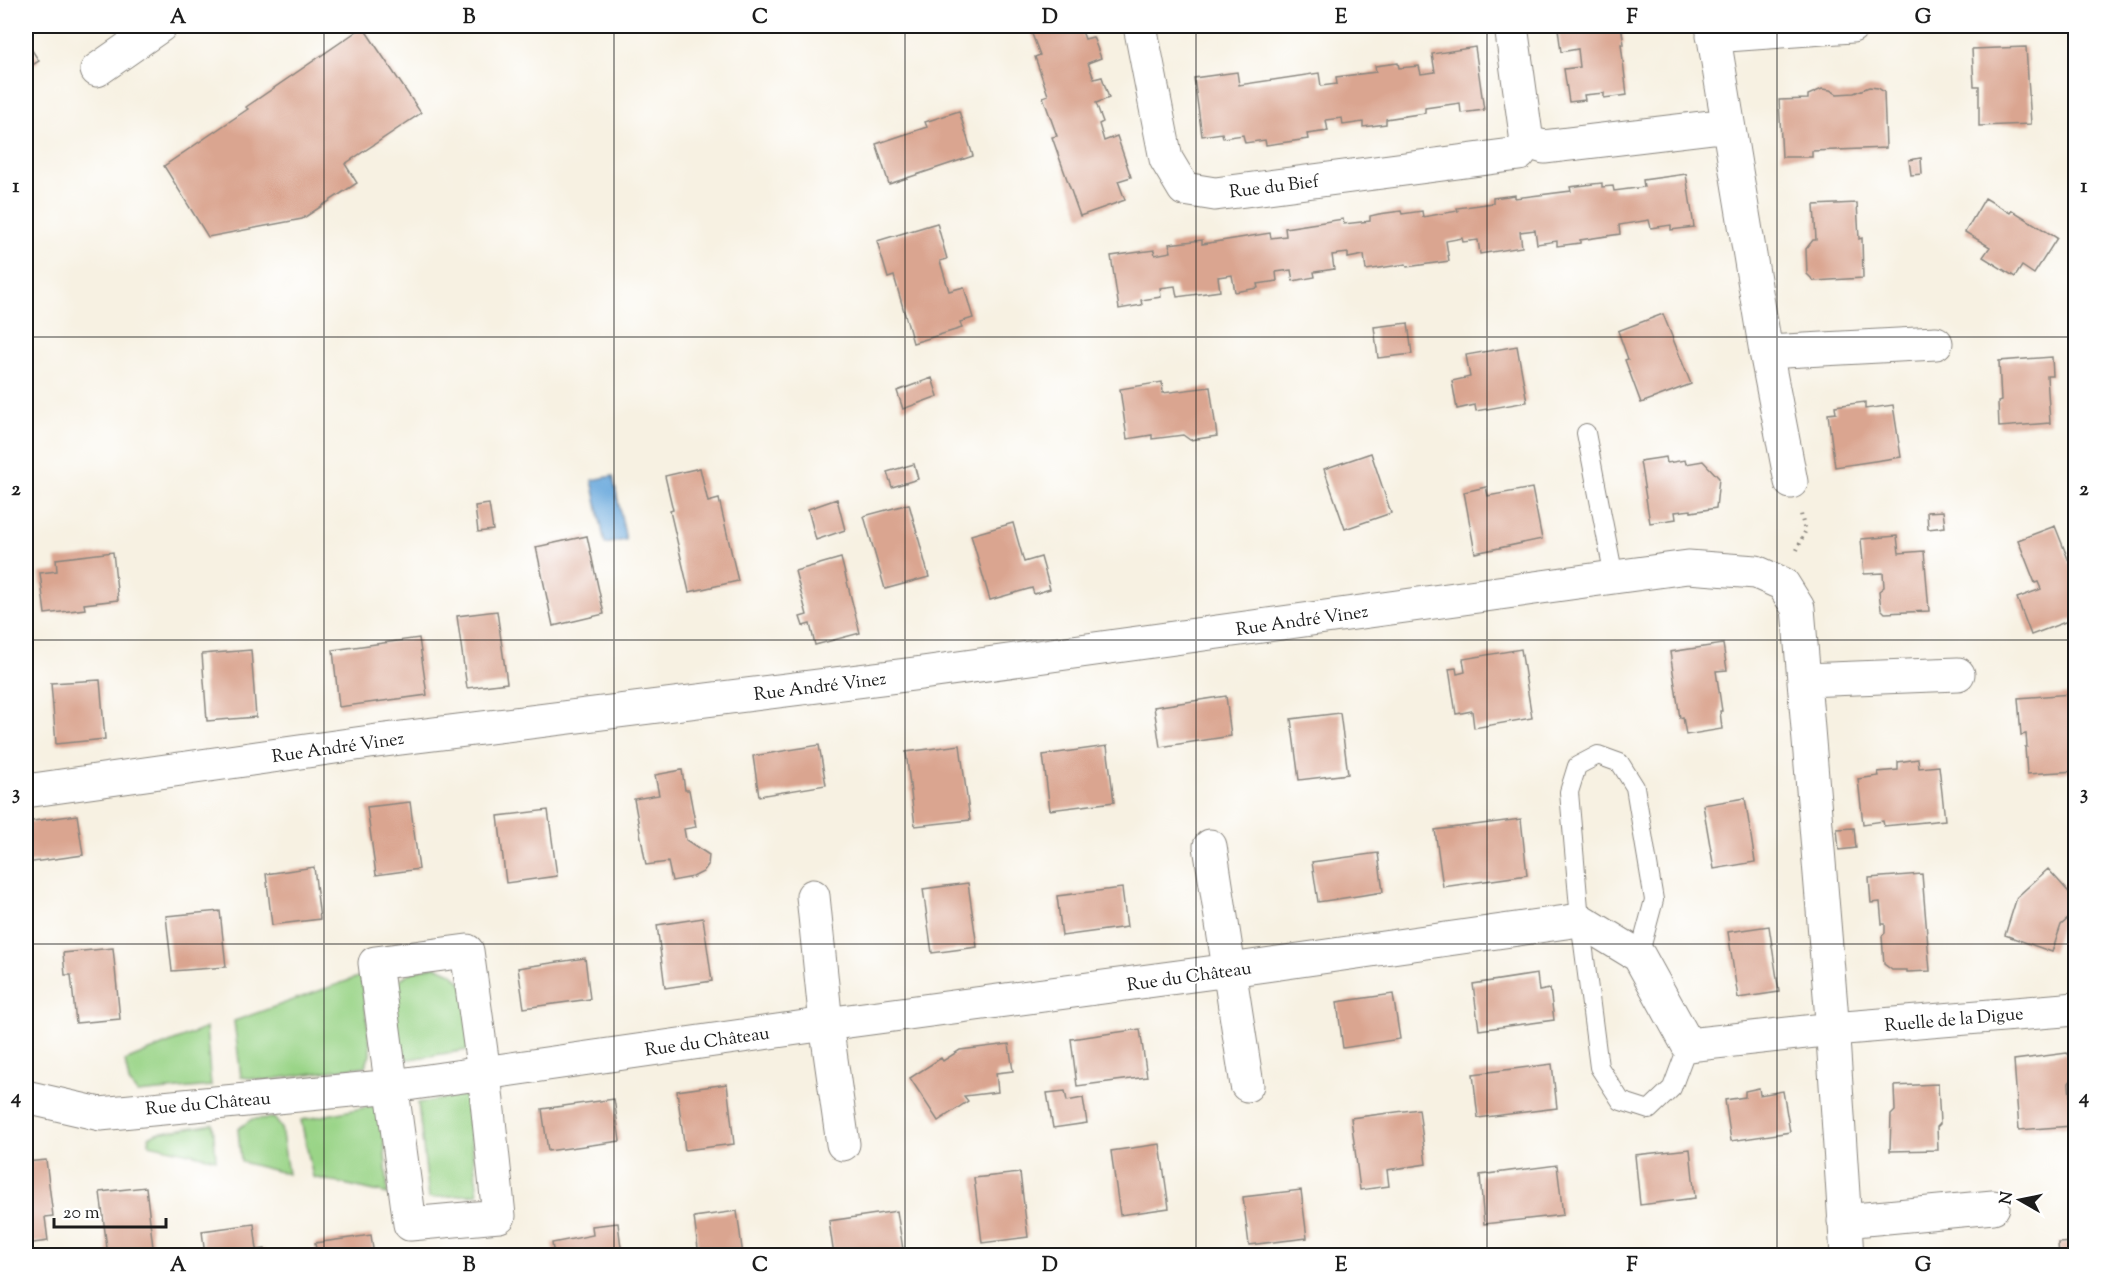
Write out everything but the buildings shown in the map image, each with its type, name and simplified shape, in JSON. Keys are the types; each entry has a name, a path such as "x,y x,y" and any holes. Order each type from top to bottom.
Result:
{"street":[{"path":"97,70 160,26"},
{"name":"Rue du Bief","path":"1140,26 1166,159 1184,189 1215,194 1518,154 1527,142"},
{"path":"1511,26 1527,142 1544,147 1728,125"},
{"path":"1791,483 1766,352 1713,31 1852,26"},
{"path":"1766,352 1936,343"},
{"name":"Rue André Vinez","path":"26,791 377,741 934,671 1688,567 1756,572 1783,584"},
{"path":"1783,584 1798,608 1805,680 1833,1029 1847,1256"},
{"path":"1805,680 1958,674"},
{"path":"1210,846 1247,1085"},
{"path":"813,896 826,1024 843,1144"},
{"path":"1580,920 1639,956 1688,1045 1833,1029"},
{"name":"Rue du Château","path":"26,1097 99,1114 393,1086 1580,920"},
{"path":"467,951 484,1073 499,1216 410,1224 393,1086 375,963 467,951"},
{"name":"Ruelle de la Digue","path":"1833,1029 2076,1009"},
{"path":"1844,1221 1993,1207"}],"lane":[{"path":"1586,433 1614,577"},
{"path":"1639,956 1654,900 1635,788 1620,763 1598,755 1577,766 1569,792 1580,920 1599,1067 1621,1101 1649,1110 1672,1088 1688,1045"}],"path":[{"path":"1783,584 1805,532 1800,507 1791,483"}],"green space":[{"path":"435,966 452,973 465,987 473,1049 398,1061 391,1010 393,990 400,979 405,976"},
{"path":"361,976 370,1044 370,1055 365,1066 266,1080 241,1077 234,1021"},
{"path":"206,1028 211,1086 137,1093 129,1082 125,1061"},
{"path":"466,1095 478,1194 429,1198 418,1103"},
{"path":"373,1106 382,1113 388,1194 313,1177 301,1120"},
{"path":"274,1118 281,1127 288,1174 241,1162 238,1129 252,1119"},
{"path":"213,1124 216,1159 149,1144 149,1137 156,1133"}],"water":[{"path":"613,476 626,540 605,544 592,480"}]}
